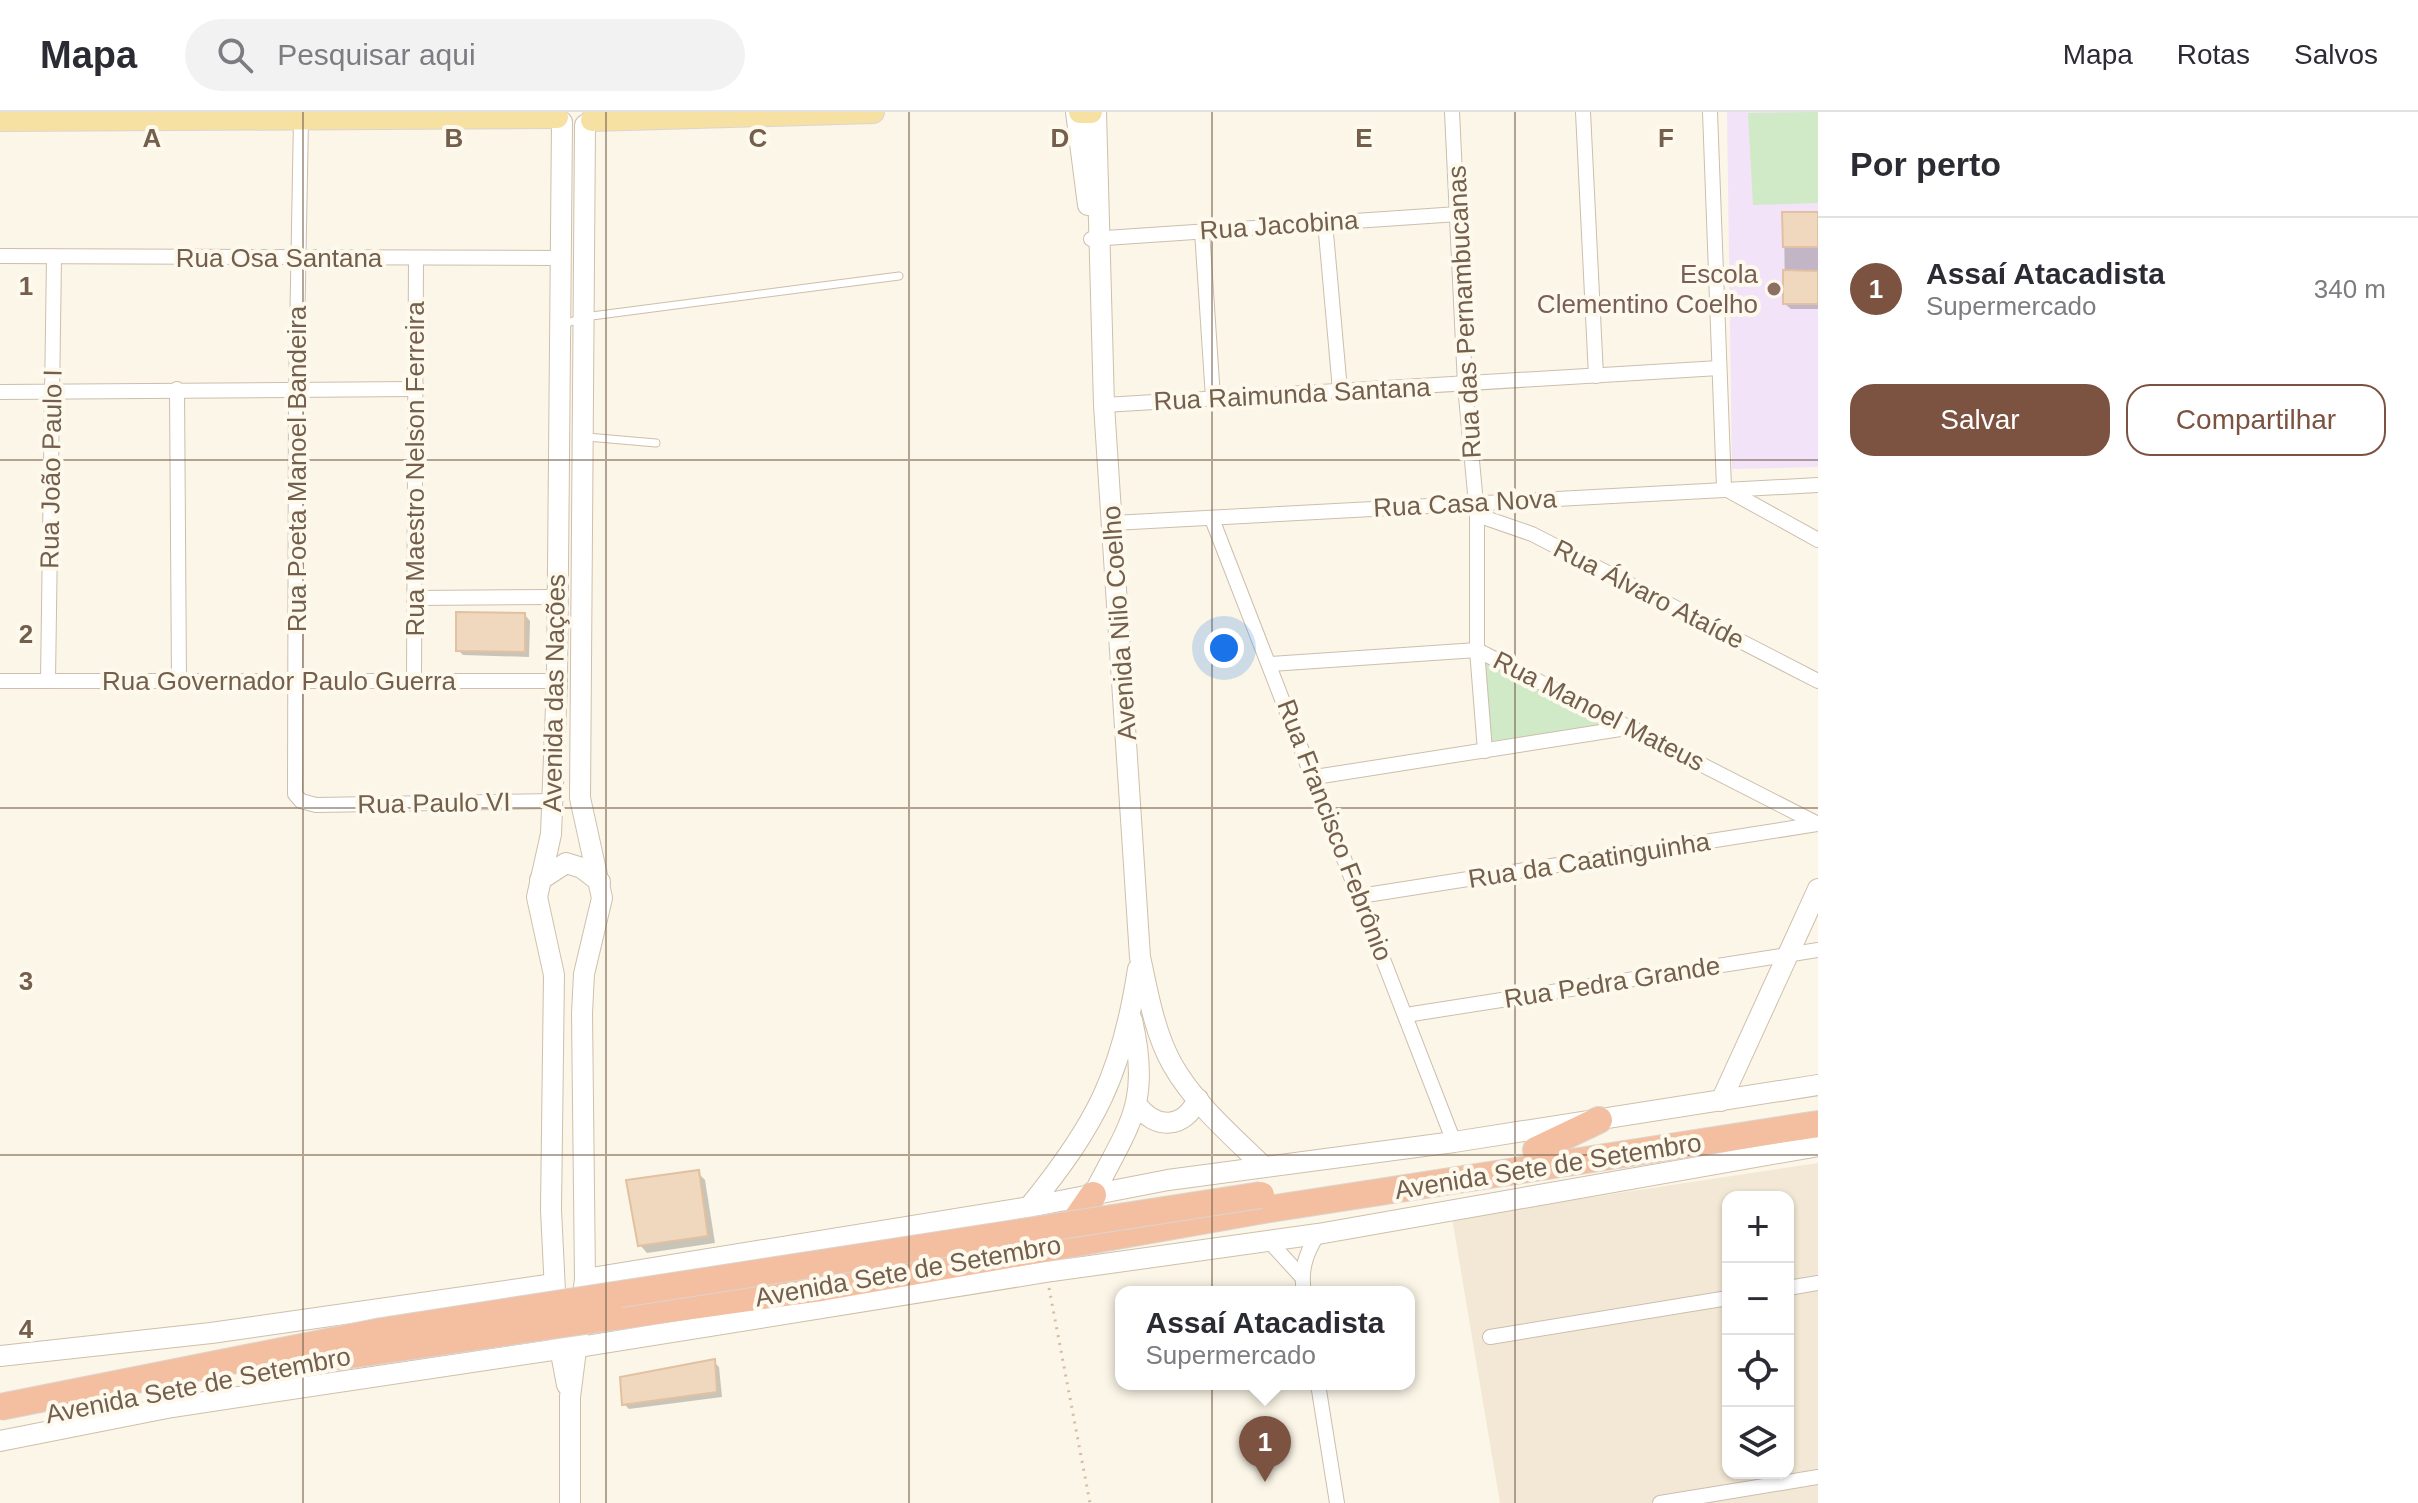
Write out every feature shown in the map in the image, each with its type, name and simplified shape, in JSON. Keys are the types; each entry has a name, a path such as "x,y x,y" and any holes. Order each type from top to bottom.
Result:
{"highway":[{"name":"Avenida Sete de Setembro","path":"0,1424 255,1368 821,1288 1536,1150 1818,1108"},
{"path":"1536,1150 1599,1120"},
{"name":"Avenida Sete de Setembro","path":"0,1407 382,1331 1073,1224 1265,1202 1818,1124"},
{"path":"1073,1224 1093,1195"}],"main road":[{"path":"0,120 558,117 574,126 591,119 873,112"},
{"path":"1078,112 1094,112 1096,238 1078,112"},
{"name":"Avenida das Nações","path":"558,117 557,681 551,834 540,880 538,912 554,975 554,1284 569,1348"},
{"name":"Avenida das Nações","path":"569,1348 585,1279 584,974 600,917 600,882 580,798 584,317 591,119"},
{"name":"Avenida Nilo Coelho","path":"1096,238 1140,957"},
{"path":"540,880 566,863 582,868 600,882"},
{"path":"1721,1101 1818,889"},
{"path":"1029,1207 1067,1161 1108,1093 1131,1017 1140,957"},
{"path":"1140,957 1161,1040 1173,1065 1198,1099 1263,1166"},
{"path":"1093,1195 1137,1105 1141,1058 1131,1017"},
{"name":"Avenida Sete de Setembro","path":"585,1279 1263,1166 1454,1142 1818,1085"},
{"path":"1137,1105 1153,1121 1171,1124 1185,1118 1198,1099"},
{"name":"Avenida Sete de Setembro","path":"0,1441 172,1407 1046,1272 1318,1234 1818,1146"},
{"path":"585,1248 605,1265 629,1270"},
{"name":"Avenida Sete de Setembro","path":"0,1356 211,1333 554,1284"},
{"path":"569,1348 570,1503"}],"street":[{"name":"Rua das Pernambucanas","path":"1452,112 1465,385 1476,509 1477,650 1485,751"},
{"path":"1583,112 1596,376"},
{"path":"1710,112 1724,488 1818,540"},
{"name":"Rua Poeta Manoel Bandeira","path":"301,119 294,784 301,801 316,805"},
{"name":"Rua Jacobina","path":"1096,238 1458,214"},
{"path":"1325,222 1340,390"},
{"path":"1202,231 1213,398"},
{"name":"Rua Osa Santana","path":"0,256 559,258"},
{"name":"Rua João Paulo I","path":"48,681 54,257"},
{"name":"Rua Maestro Nelson Ferreira","path":"414,680 416,258"},
{"name":"Rua Raimunda Santana","path":"1104,405 1719,368"},
{"path":"177,389 179,681"},
{"path":"0,392 415,389"},
{"name":"Rua Casa Nova","path":"1113,523 1476,509 1724,488 1818,485"},
{"name":"Rua Álvaro Ataíde","path":"1476,509 1532,534 1818,681"},
{"name":"Rua Francisco Febrônio","path":"1212,519 1315,777 1454,1142"},
{"path":"415,598 556,597"},
{"name":"Rua Manoel Mateus","path":"1271,664 1477,650 1818,824"},
{"name":"Rua Governador Paulo Guerra","path":"0,681 557,681"},
{"path":"1315,777 1633,727"},
{"name":"Rua Paulo VI","path":"316,805 552,801"},
{"name":"Rua da Caatinguinha","path":"1360,896 1818,824"},
{"name":"Rua Pedra Grande","path":"1406,1015 1818,950"},
{"path":"1303,1286 1301,1276 1305,1259 1318,1234"},
{"path":"1269,1241 1301,1276"},
{"path":"1794,1287 1818,1283"},
{"path":"1490,1337 1722,1299"},
{"path":"1319,1390 1337,1503"},
{"path":"1660,1503 1818,1477"}],"lane":[{"path":"560,326 584,317 899,276"},
{"path":"558,444 583,437 656,443"}],"path":[{"path":"1046,1272 1090,1503"}],"shaded area":[{"name":"Escola Clementino Coelho","path":"1727,112 1818,112 1818,467 1732,469"},
{"path":"1818,1163 1818,1503 1500,1503 1452,1218"}],"green space":[{"path":"1818,112 1818,203 1753,205 1748,113"},
{"path":"1481,655 1621,724 1492,741"}],"building":[{"path":"1782,212 1818,212 1818,247 1783,247"},
{"path":"1783,270 1818,271 1818,304 1783,304"},
{"path":"456,612 525,613 525,652 456,651"},
{"path":"699,1170 708,1236 638,1246 626,1180"},
{"path":"715,1359 717,1392 622,1405 620,1377"}],"place":[{"name":"Escola Clementino Coelho","path":"1774,289"},
{"name":"Assaí Atacadista","path":"1265,1482"}]}
